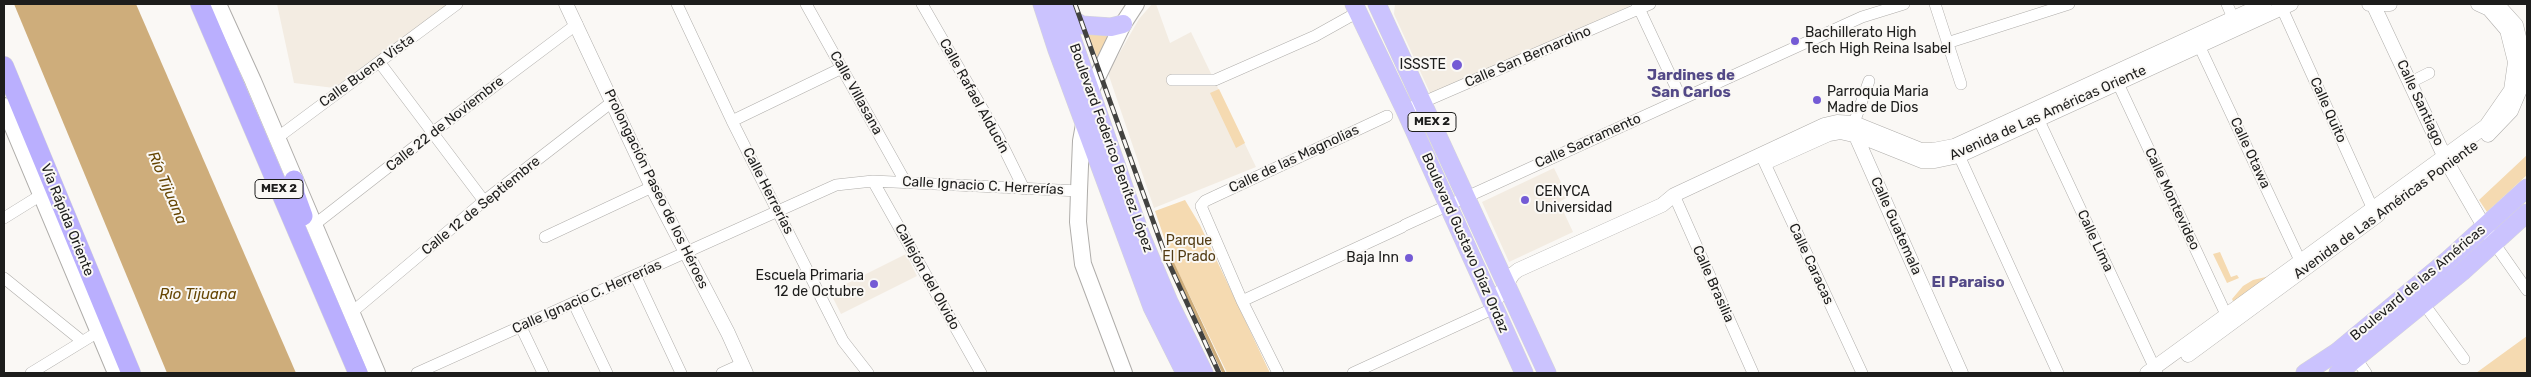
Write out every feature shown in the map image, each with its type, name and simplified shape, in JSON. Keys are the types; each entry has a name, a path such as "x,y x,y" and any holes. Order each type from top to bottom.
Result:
{"highway":[{"name":"MEX 2","path":"200,4 357,370"},
{"name":"Vía Rápida Oriente","path":"4,66 9,98 131,373"},
{"path":"4,72 9,98"},
{"path":"294,180 295,194 339,320 339,331"}],"main road":[{"path":"218,4 377,373"},
{"name":"Boulevard Federico Benítez López","path":"1042,4 1060,57 1085,115 1152,306 1185,373"},
{"path":"1060,4 1075,21 1082,24 1111,27 1123,24"},
{"name":"Boulevard Federico Benítez López","path":"1060,4 1140,233 1169,302 1204,373"},
{"path":"1124,373 1083,264 1078,222 1079,191 1085,115 1090,92 1123,24 1136,4"},
{"name":"Boulevard Gustavo Díaz Ordaz","path":"1377,4 1546,373"},
{"name":"Boulevard Gustavo Díaz Ordaz","path":"1361,7 1405,110 1524,373"},
{"path":"9,98 41,195 116,373"},
{"name":"Boulevard de las Américas","path":"2304,373 2336,352 2484,227 2527,188"},
{"name":"Boulevard de las Américas","path":"2338,373 2362,367 2424,304 2527,213"}],"street":[{"name":"Calle Buena Vista","path":"276,138 380,63 457,4"},
{"name":"Prolongación Paseo de los Héroes","path":"566,4 652,187 744,369"},
{"name":"Calle Herrerías","path":"676,4 732,121 843,341 868,373"},
{"name":"Calle Villasana","path":"806,4 906,183"},
{"name":"Calle Rafael Alducín","path":"922,4 998,136 1024,189"},
{"name":"Calle San Bernardino","path":"1405,110 1638,6 1650,4"},
{"name":"Calle Sacramento","path":"1242,300 1466,196 1862,17 1904,4"},
{"path":"1934,4 1961,84"},
{"path":"1947,43 2069,4"},
{"path":"2227,4 2235,23"},
{"name":"Avenida de Las Américas Oriente","path":"2235,23 2264,4"},
{"path":"2372,4 2390,4"},
{"name":"Calle Santiago","path":"2372,4 2411,82 2446,160 2494,243"},
{"name":"Avenida de Las Américas Oriente","path":"1493,304 1518,270 1763,159 1829,134 1855,129 1922,161 1935,161 2235,23 2284,5"},
{"name":"Calle Quito","path":"2284,5 2374,212"},
{"name":"Avenida de Las Américas Poniente","path":"2155,372 2229,320 2446,160 2504,120 2515,92 2525,78 2525,61 2522,42 2516,25 2492,5"},
{"path":"1638,6 1681,98"},
{"path":"1172,80 1215,80 1315,36 1361,7"},
{"name":"Calle 22 de Noviembre","path":"314,225 577,24"},
{"name":"Calle Otawa","path":"2197,40 2302,265"},
{"path":"380,63 484,201"},
{"path":"732,121 842,68"},
{"path":"2411,82 2429,73"},
{"name":"Calle Montevideo","path":"2116,78 2229,320"},
{"path":"1855,129 1869,81"},
{"name":"Calle 12 de Septiembre","path":"351,313 484,201 612,102"},
{"name":"Calle Lima","path":"2036,114 2155,372"},
{"name":"Calle de las Magnolias","path":"1242,300 1202,212 1202,203 1387,116"},
{"name":"Calle Guatemala","path":"1855,129 1961,373"},
{"path":"1956,151 2058,373"},
{"name":"Calle Caracas","path":"1763,159 1862,373"},
{"name":"Calle Ignacio C. Herrerías","path":"417,373 836,185 873,181 1079,191"},
{"name":"Callejón del Olvido","path":"873,181 981,373"},
{"path":"545,237 652,187"},
{"path":"4,218 41,195"},
{"name":"Calle Brasilia","path":"1676,199 1753,373"},
{"path":"2494,243 2527,290"},
{"path":"636,276 681,373"},
{"path":"4,278 82,341"},
{"path":"1242,300 1278,373"},
{"path":"574,304 606,373"},
{"path":"1353,373 1488,311 1493,304"},
{"path":"2424,304 2464,359"},
{"path":"521,327 542,373"},
{"path":"31,373 98,332"},
{"path":"722,373 744,369"}],"shaded area":[{"path":"277,4 449,4 334,88 294,83"},
{"path":"1152,4 1156,4 1170,43 1191,32 1256,167 1154,208 1108,73 1139,19"},
{"name":"ISSSTE","path":"1395,4 1629,4 1630,6 1431,95 1394,14"},
{"path":"1554,168 1568,197 1559,202 1573,232 1509,262 1482,202"},
{"name":"Escuela Primaria 12 de Octubre","path":"906,254 917,276 841,314 830,292"}],"green space":[{"path":"1085,28 1112,32 1097,57"},
{"path":"1219,89 1245,143 1236,148 1210,93"},
{"path":"2527,155 2527,175 2487,212 2479,200"},
{"name":"Parque El Prado","path":"1185,200 1200,225 1270,373 1227,373 1170,255 1155,211"},
{"path":"2220,252 2231,277 2237,275 2239,278 2227,283 2213,254"},
{"path":"2274,275 2234,303 2232,299 2243,286 2253,280"},
{"path":"2527,336 2527,373 2476,373"}],"water":[{"name":"Rio Tijuana","path":"14,4 136,4 296,373 167,373"}],"waterway":[{"path":"1172,262 1224,373"}],"railway":[{"path":"1075,4 1166,257 1219,373"}],"place":[{"name":"Bachillerato High Tech High Reina Isabel","path":"1795,41"},
{"name":"ISSSTE","path":"1457,65"},
{"name":"Parroquia Maria Madre de Dios","path":"1817,100"},
{"name":"CENYCA Universidad","path":"1525,200"},
{"name":"Baja Inn","path":"1409,258"},
{"name":"Escuela Primaria 12 de Octubre","path":"874,284"}],"district":[{"name":"Jardines de San Carlos","path":"1691,84"},
{"name":"El Paraiso","path":"1968,283"}],"water label":[{"name":"Río Tijuana","path":"167,188"}]}
